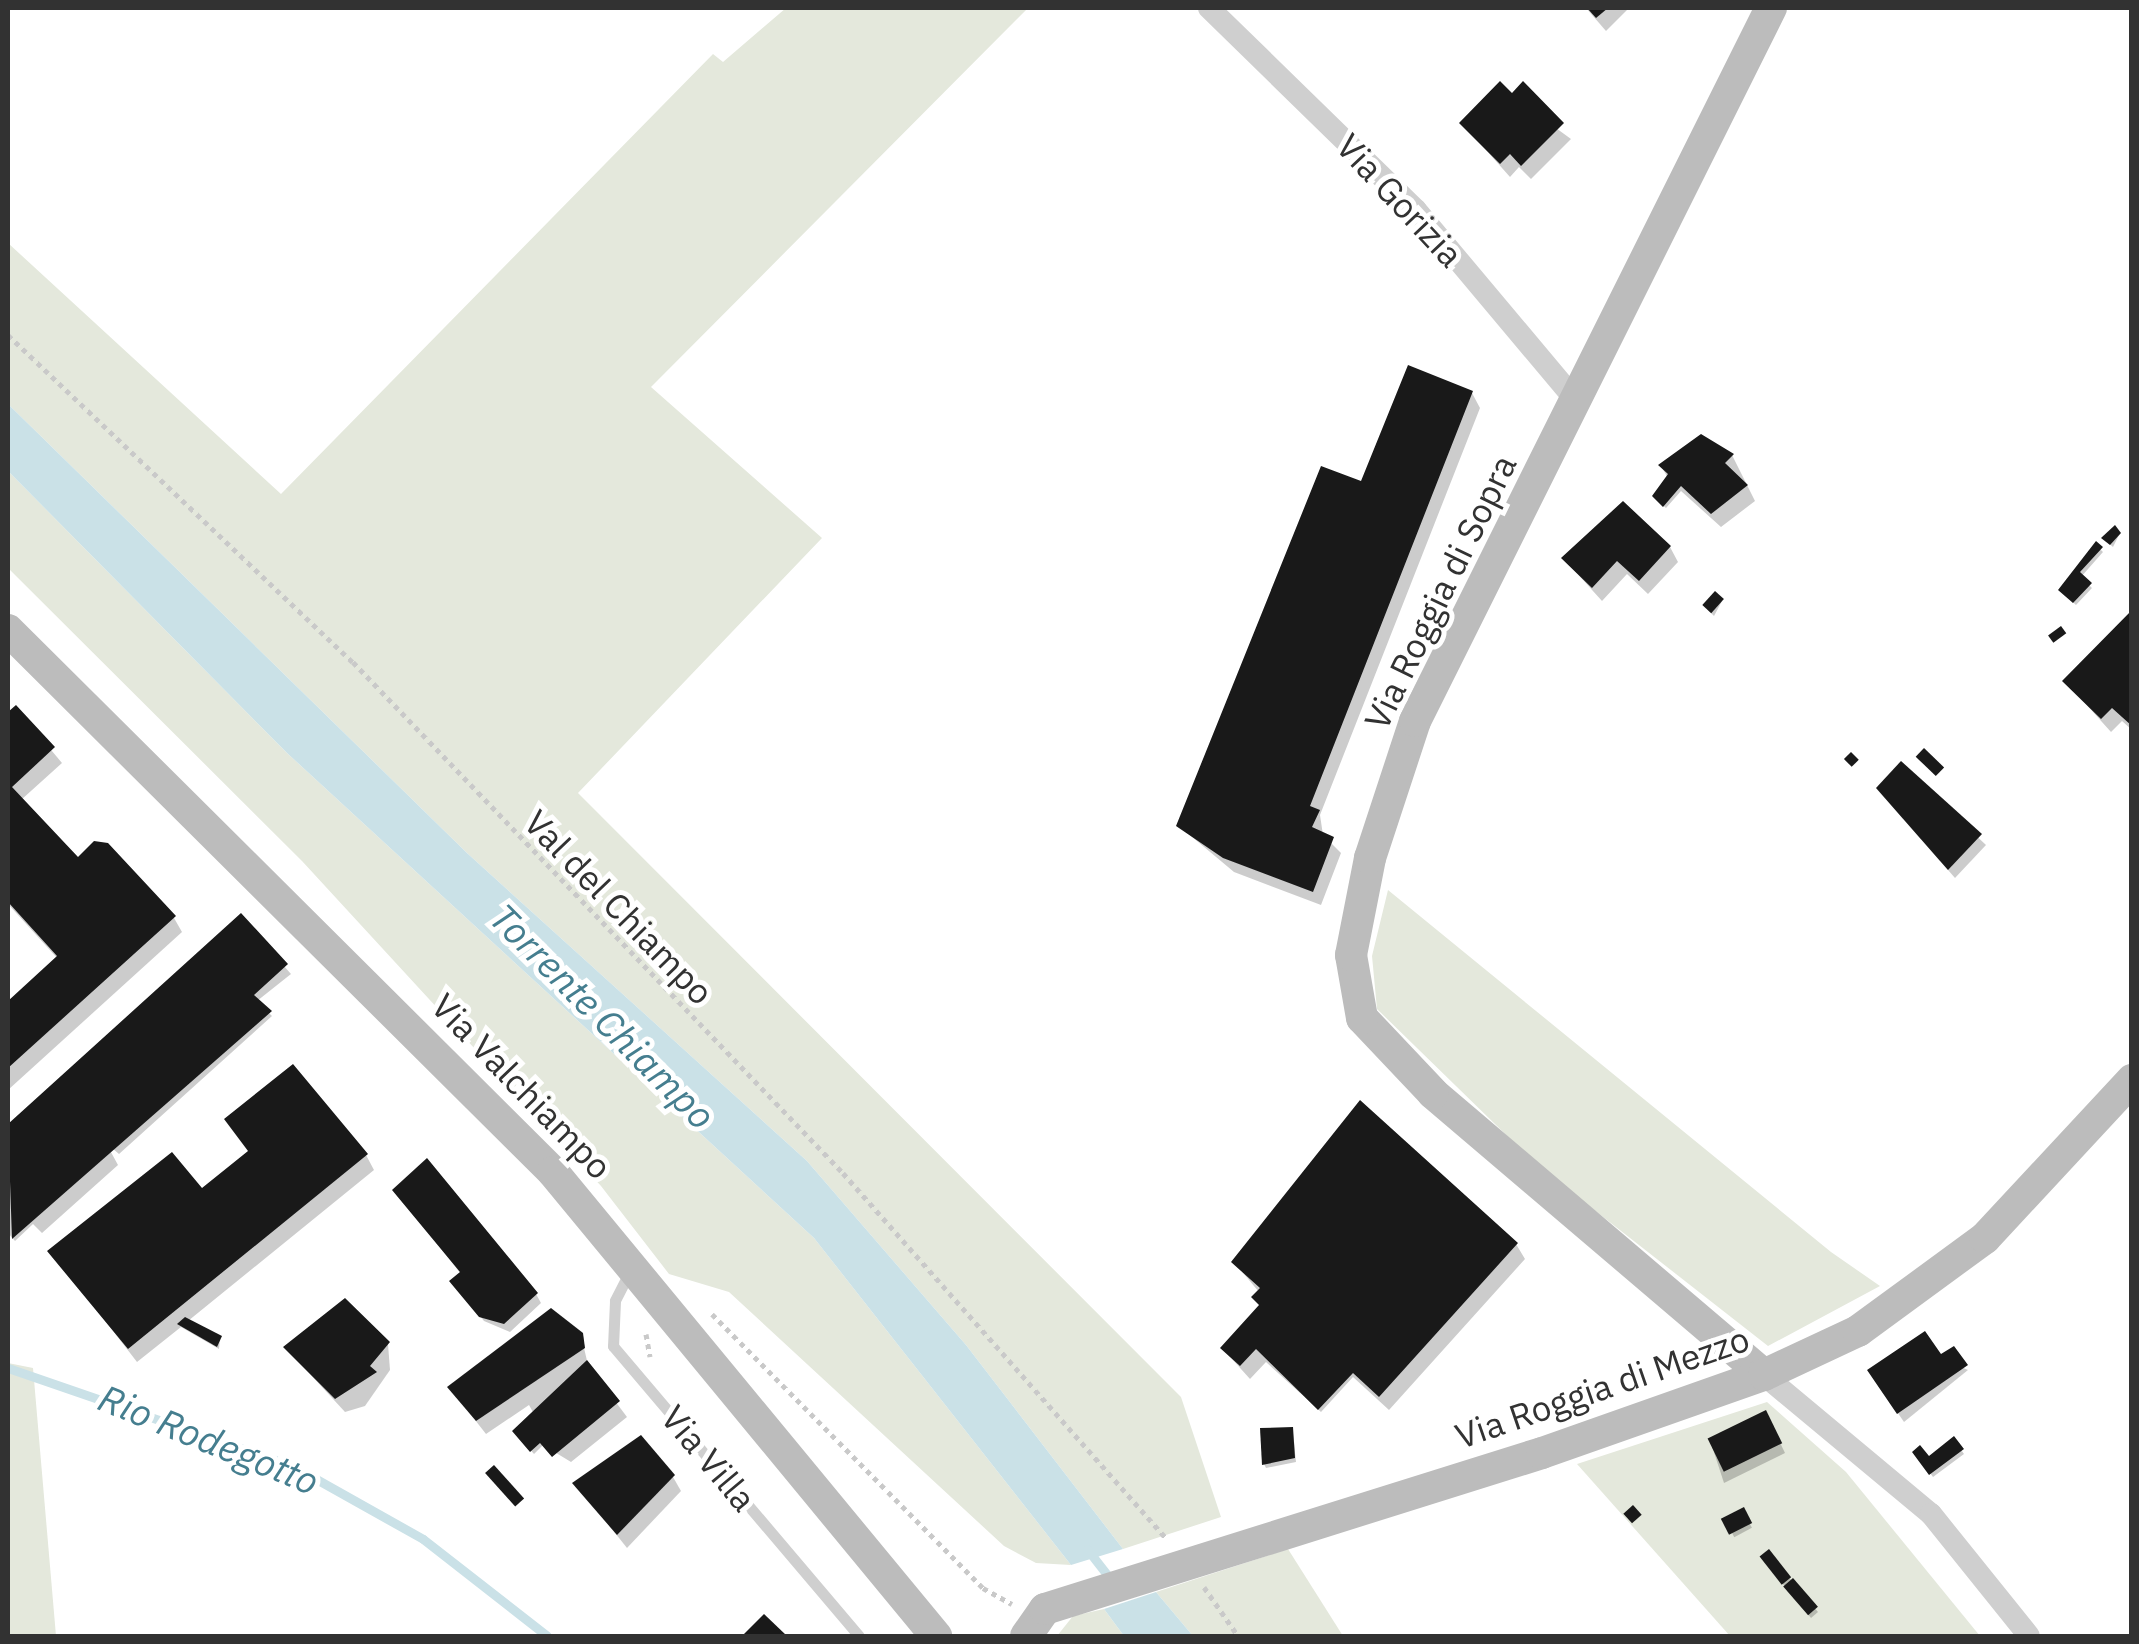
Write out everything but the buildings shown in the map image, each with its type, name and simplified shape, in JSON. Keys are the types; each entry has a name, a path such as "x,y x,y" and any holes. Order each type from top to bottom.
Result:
{"street":[{"name":"Via Gorizia","path":"1209,8 1416,210 1578,403"},
{"name":"Via Roggia di Sopra","path":"1764,1375 1433,1093 1362,1018 1351,956 1370,858 1415,721 1578,403 1724,87 1771,8"},
{"name":"Via Valchiampo","path":"8,630 554,1172 936,1636"},
{"name":"Via Roggia di Mezzo","path":"1057,1605 1163,1555 1764,1375 1858,1331 1985,1238 2132,1080"},
{"path":"1764,1375 1931,1514 2030,1636"},
{"path":"1026,1636 1057,1605"}],"lane":[{"name":"Via Villa","path":"634,1265 615,1301 613,1346 859,1636"}],"path":[{"name":"Val del Chiampo","path":"8,336 353,662 881,1215 1163,1555"},
{"path":"704,1306 983,1588 1057,1605"},
{"path":"1198,1578 1238,1636"}],"shaded area":[{"path":"786,8 1028,8 651,387 822,538 578,793 1181,1397 1221,1517 1123,1549 966,1345 807,1161 467,853 8,404 8,243 281,494 713,54 723,62"},
{"path":"8,471 287,753 814,1238 1071,1565 1036,1563 1004,1546 729,1292 669,1274 601,1186 302,861 8,568"},
{"path":"1388,890 1831,1252 1880,1286 1768,1346 1538,1166 1377,1009 1372,956"},
{"path":"8,1363 33,1368 56,1636 8,1636"},
{"path":"1767,1402 1846,1472 1980,1636 1730,1636 1577,1464"},
{"path":"1288,1549 1343,1636 1193,1636 1156,1592"},
{"path":"1104,1609 1124,1636 1057,1636 1073,1616"}],"water":[{"path":"8,404 467,853 807,1161 966,1345 1123,1549 1071,1565 814,1238 287,753 8,471"},
{"path":"1156,1592 1193,1636 1124,1636 1104,1609"}],"waterway":[{"name":"Rio Rodegotto","path":"8,1368 293,1466 423,1539 547,1636"},
{"name":"Torrente Chiampo","path":"1087,1549 1111,1580"}]}
